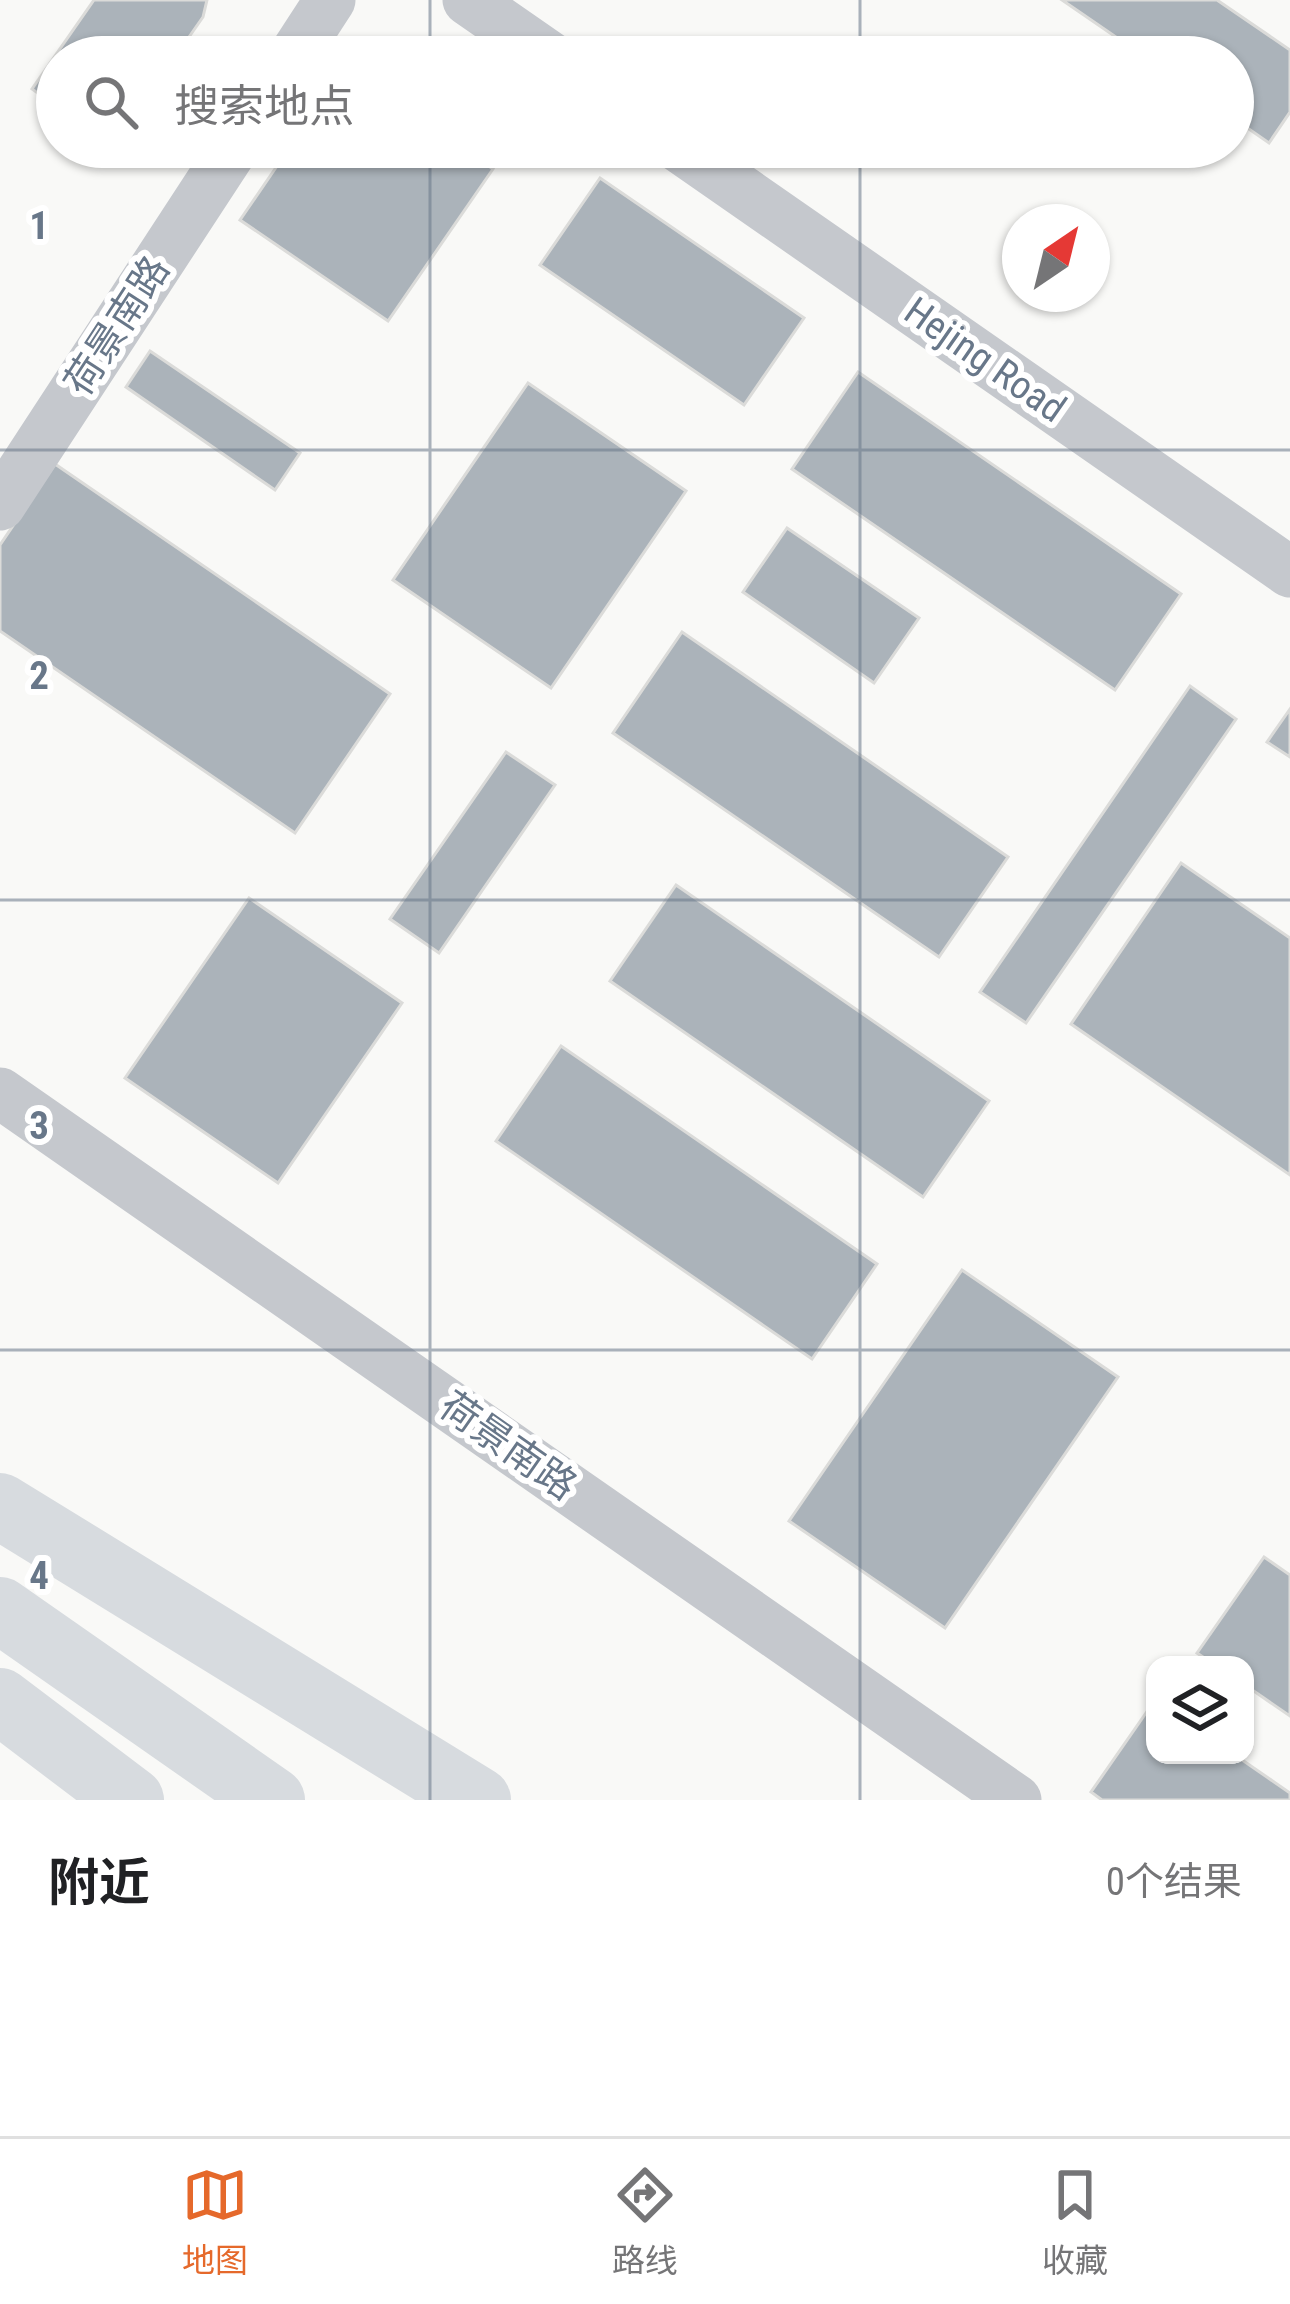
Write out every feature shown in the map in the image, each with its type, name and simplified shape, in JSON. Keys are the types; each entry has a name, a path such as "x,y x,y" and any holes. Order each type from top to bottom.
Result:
{"highway":[{"path":"0,1506 478,1800"},
{"path":"0,1521 400,1800"},
{"path":"0,1610 272,1800"},
{"path":"0,1701 130,1800"}],"street":[{"path":"307,36 330,0"},
{"path":"468,0 520,36"},
{"name":"荷景南路","path":"0,505 220,168"},
{"name":"Hejing Road","path":"709,168 1290,572"},
{"name":"荷景南路","path":"0,1093 1016,1800"}],"building":[{"path":"94,0 207,0 203,17 190,36 69,36"},
{"path":"1062,0 1217,0 1290,50 1290,112 1269,143 1254,133 1254,36 1114,36"},
{"path":"276,168 493,169 388,321 240,220"},
{"path":"600,178 804,318 744,405 540,265"},
{"path":"150,351 300,453 275,490 126,387"},
{"path":"858,372 1181,594 1115,690 792,469"},
{"path":"528,383 686,491 551,688 393,580"},
{"path":"55,464 390,694 295,833 0,631 0,545"},
{"path":"787,528 919,618 874,683 743,592"},
{"path":"682,632 1008,857 939,957 613,733"},
{"path":"1190,686 1236,719 1026,1023 980,992"},
{"path":"1290,709 1290,757 1267,742"},
{"path":"506,752 555,785 439,953 390,919"},
{"path":"1181,863 1290,938 1290,1175 1071,1024"},
{"path":"676,885 989,1101 923,1197 610,981"},
{"path":"249,898 402,1003 278,1183 125,1078"},
{"path":"561,1046 877,1264 812,1359 496,1141"},
{"path":"962,1270 1118,1377 945,1628 789,1521"},
{"path":"1264,1557 1290,1575 1290,1716 1254,1691 1254,1656 1197,1653"},
{"path":"1146,1713 1146,1764 1248,1764 1290,1793 1290,1800 1102,1800 1091,1792"}]}
